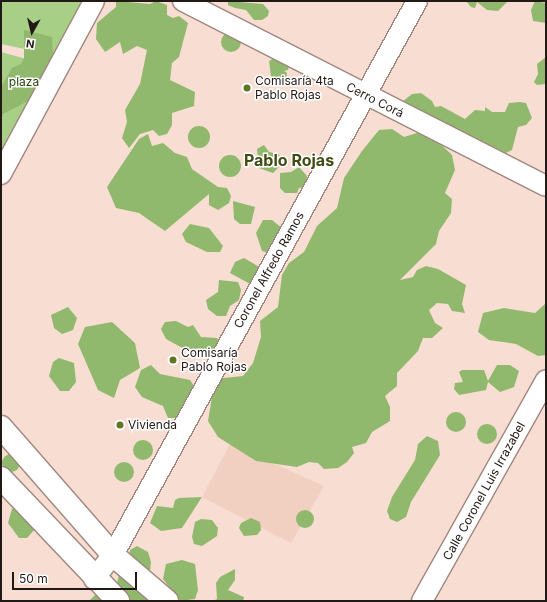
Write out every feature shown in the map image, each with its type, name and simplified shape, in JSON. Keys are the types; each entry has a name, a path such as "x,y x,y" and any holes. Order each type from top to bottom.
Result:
{"street":[{"path":"1,174 94,1"},
{"name":"Cerro Corá","path":"183,1 546,186"},
{"name":"Coronel Alfredo Ramos","path":"94,579 113,555 417,1"},
{"name":"Calle Coronel Luis Irrazabel","path":"422,601 546,380"},
{"path":"1,427 113,555 167,601"},
{"path":"1,478 94,579 118,601"}],"shaded area":[{"path":"230,444 324,486 291,543 202,497"}],"green space":[{"path":"1,1 84,1 53,55 1,44"},
{"path":"116,1 150,4 156,1 167,5 167,15 173,18 179,16 188,23 179,57 172,63 170,80 195,92 194,106 172,113 172,125 167,134 159,136 153,130 140,134 129,148 122,138 127,122 125,110 140,84 147,50 137,46 123,54 120,42 105,52 96,39 97,23 116,7"},
{"path":"228,1 263,4 269,11 268,16 262,20 254,20 246,10 228,5"},
{"path":"466,1 508,1 498,11 487,10 477,2 475,8 471,7"},
{"path":"535,1 546,3 546,23 533,21 531,10"},
{"path":"24,30 52,37 53,55 30,100 3,114 1,120 1,87 12,68 21,64 24,58"},
{"path":"231,32 238,35 241,42 238,49 231,52 224,49 221,42 224,35"},
{"name":"plaza","path":"1,52 59,68 1,168"},
{"path":"278,56 290,63 288,70 284,71 287,73 286,81 272,84 269,61"},
{"path":"546,57 546,84 537,85 534,82 538,74 537,64"},
{"path":"421,93 432,101 435,107 441,106 465,119 475,110 485,111 485,107 492,112 505,112 509,103 520,102 526,103 532,118 526,125 518,127 512,150 506,153 492,146 485,147 402,102 412,94"},
{"path":"199,126 207,129 210,137 207,145 199,148 191,145 188,137 191,129"},
{"path":"392,129 404,137 417,133 433,137 452,155 455,170 445,193 452,199 451,213 439,231 436,244 400,280 413,277 417,270 426,266 438,269 466,285 462,304 465,313 452,311 448,304 437,303 429,310 435,323 443,328 432,338 423,338 418,351 397,373 397,386 385,396 390,407 390,421 372,432 366,443 352,447 354,453 347,462 338,468 324,469 318,463 309,462 297,467 256,461 218,437 208,421 215,379 243,376 253,363 261,337 260,321 278,307 282,275 289,263 304,252 317,226 337,208 344,178 362,151 379,130"},
{"path":"148,134 152,146 163,143 175,153 187,157 192,169 218,187 227,188 231,196 229,203 218,210 209,205 209,194 165,231 139,213 116,208 107,187 139,139"},
{"path":"264,145 269,152 279,154 282,164 273,173 259,168 257,149"},
{"path":"230,155 238,158 241,166 238,174 230,177 222,174 219,166 222,158"},
{"path":"299,167 307,176 305,187 299,188 297,193 285,193 280,188 280,173 291,172"},
{"path":"233,201 255,207 251,224 240,224 234,219"},
{"path":"263,220 272,220 282,228 269,253 262,251 256,233"},
{"path":"190,224 209,228 223,246 220,252 207,252 186,242 182,234"},
{"path":"244,258 261,268 252,285 230,273 235,262"},
{"path":"219,280 238,282 241,290 239,300 230,306 226,316 217,316 208,309 206,300 218,292"},
{"path":"546,303 546,355 538,356 516,344 489,340 478,332 483,313 504,308 535,313"},
{"path":"68,307 77,318 73,330 62,334 54,328 51,315"},
{"path":"176,321 188,327 193,325 201,337 217,338 220,344 212,357 199,357 166,339 161,329 165,322"},
{"path":"112,322 135,343 140,368 120,380 114,398 98,390 78,344 85,327"},
{"path":"59,358 74,363 76,382 69,391 60,391 49,376 53,362"},
{"path":"151,365 160,374 190,380 194,386 184,411 175,418 168,418 163,406 142,397 135,387 141,370"},
{"path":"497,365 510,365 519,371 514,387 500,392 488,382 486,390 459,395 454,389 455,383 463,382 459,372 462,370 484,370 488,381"},
{"path":"456,412 463,415 466,422 463,429 456,432 449,429 446,422 449,415"},
{"path":"487,424 494,427 497,434 494,441 487,444 480,441 477,434 480,427"},
{"path":"427,436 438,441 440,455 411,502 406,517 397,522 390,519 387,511 392,497 415,460 418,444"},
{"path":"143,440 150,443 153,450 150,457 143,460 136,457 133,450 136,443"},
{"path":"7,454 15,454 20,459 18,470 15,472 7,472 2,467 2,459"},
{"path":"124,462 131,465 134,472 131,479 124,482 117,479 114,472 117,465"},
{"path":"202,497 182,528 161,531 150,523 157,506 173,508 175,500 179,498"},
{"path":"18,505 35,529 27,538 19,538 8,523 12,509"},
{"path":"301,510 309,510 314,515 312,526 309,528 301,528 296,523 296,515"},
{"path":"251,518 260,522 261,530 257,535 244,536 239,528 241,523"},
{"path":"201,519 212,520 218,528 217,536 202,546 194,544 192,537 195,522"},
{"path":"137,546 148,552 151,562 150,571 138,576 129,557 130,550"},
{"path":"182,560 195,564 198,590 195,599 180,601 163,579 166,564"},
{"path":"235,569 235,580 228,590 244,597 243,601 213,601 217,599 216,583 220,577"},
{"path":"120,570 158,601 89,601 97,593 116,587"}],"place":[{"name":"Comisaría 4ta Pablo Rojas","path":"247,88"},
{"name":"Comisaría Pablo Rojas","path":"173,360"},
{"name":"Vivienda","path":"120,425"}],"district":[{"name":"Pablo Rojas","path":"289,160"}]}
